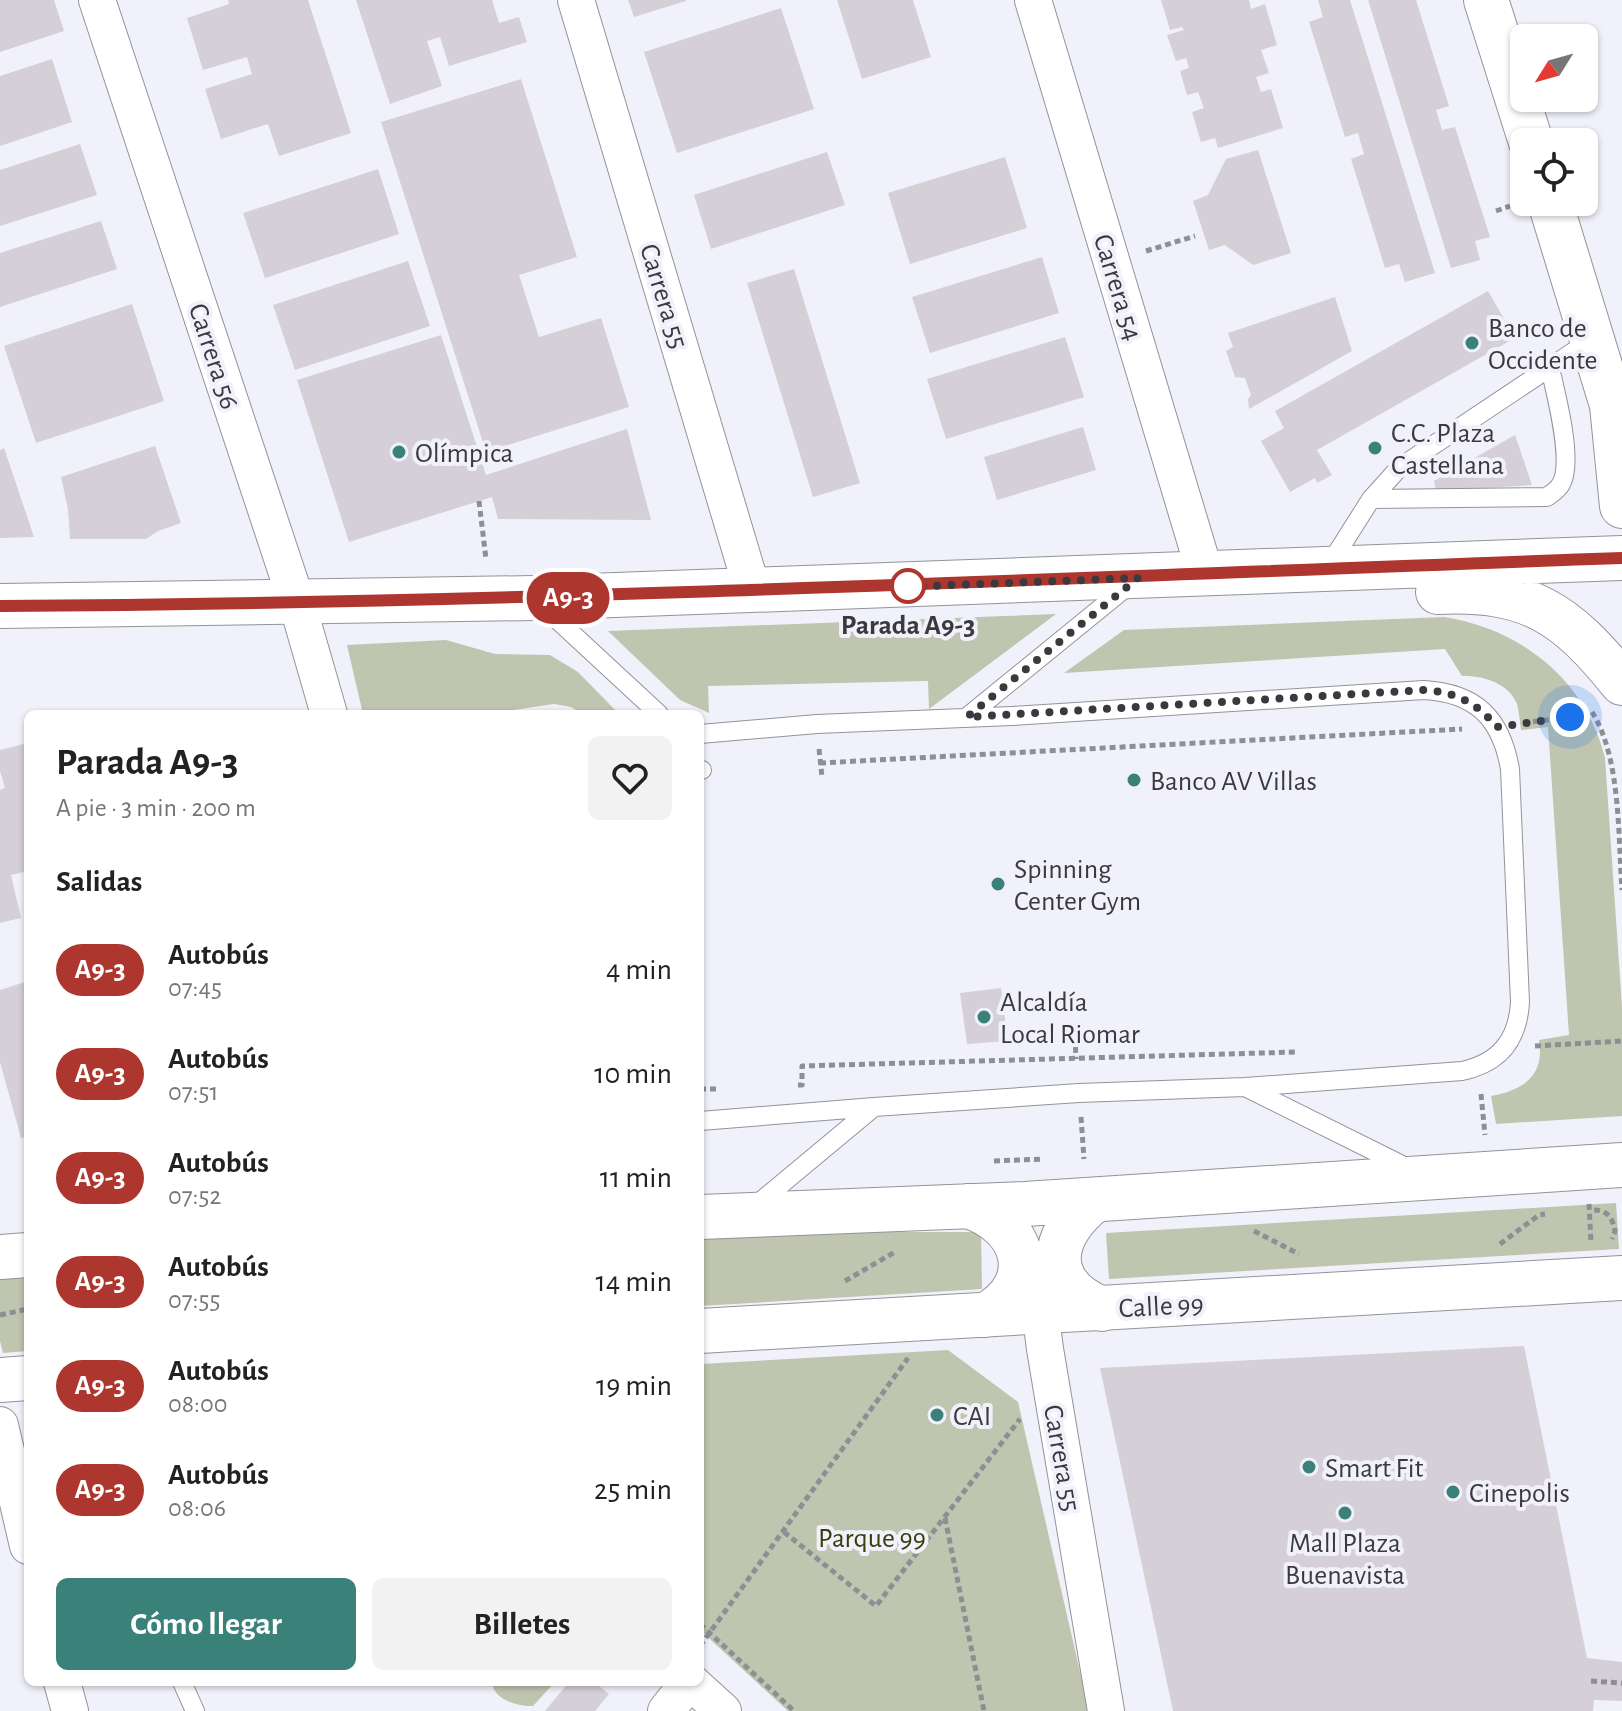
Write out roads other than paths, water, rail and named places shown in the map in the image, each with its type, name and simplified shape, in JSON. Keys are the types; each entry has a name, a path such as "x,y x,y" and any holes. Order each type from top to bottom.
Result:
{"street":[{"name":"Carrera 56","path":"97,0 297,603 328,710"},
{"name":"Carrera 55","path":"576,0 753,592"},
{"name":"Carrera 54","path":"1033,0 1205,573"},
{"path":"1486,0 1527,128"},
{"path":"1554,216 1612,405 1622,506"},
{"path":"0,606 513,599 753,592 1622,558"},
{"path":"1205,573 1295,599 1467,591 1501,594 1532,603 1571,626 1601,701"},
{"path":"704,1217 1025,1204 1622,1165"},
{"path":"1095,1200 1068,1223 1058,1256 1062,1274 1071,1290 1085,1302 1102,1309"},
{"name":"Carrera 55","path":"1025,1204 1106,1711"},
{"path":"968,1206 987,1212 1004,1224 1015,1240 1021,1257 1020,1275 1013,1292 1002,1306 986,1315"},
{"path":"0,1257 24,1255"},
{"name":"Calle 99","path":"704,1331 1622,1278"},
{"path":"0,1380 24,1378"},
{"path":"0,1425 24,1529"},
{"path":"666,1711 687,1686"},
{"path":"695,1686 723,1711"}],"lane":[{"path":"1327,568 1371,499 1399,468 1591,340"},
{"path":"1371,499 1547,497 1560,487 1566,473 1561,418 1550,368"},
{"path":"967,717 1138,578"},
{"path":"513,599 654,710"},
{"path":"704,734 817,724 1424,690 1444,691 1463,697 1483,710 1497,727 1506,746 1510,769 1520,1002 1519,1020 1506,1047 1478,1068 1462,1071 1245,1087 1079,1093 704,1121"},
{"path":"1245,1087 1427,1177"},
{"path":"744,1215 874,1107"},
{"path":"184,1686 195,1711"}],"place":[{"name":"Banco de Occidente","path":"1472,343"},
{"name":"C.C. Plaza Castellana","path":"1375,448"},
{"name":"Olímpica","path":"399,452"},
{"name":"Parada A9-3","path":"908,586"},
{"name":"Banco AV Villas","path":"1134,780"},
{"name":"Spinning Center Gym","path":"998,884"},
{"name":"Alcaldía Local Riomar","path":"984,1017"},
{"name":"CAI","path":"937,1415"},
{"name":"Smart Fit","path":"1309,1467"},
{"name":"Cinepolis","path":"1453,1492"},
{"name":"Mall Plaza Buenavista","path":"1345,1513"}],"park label":[{"name":"Parque 99","path":"872,1537"}]}
